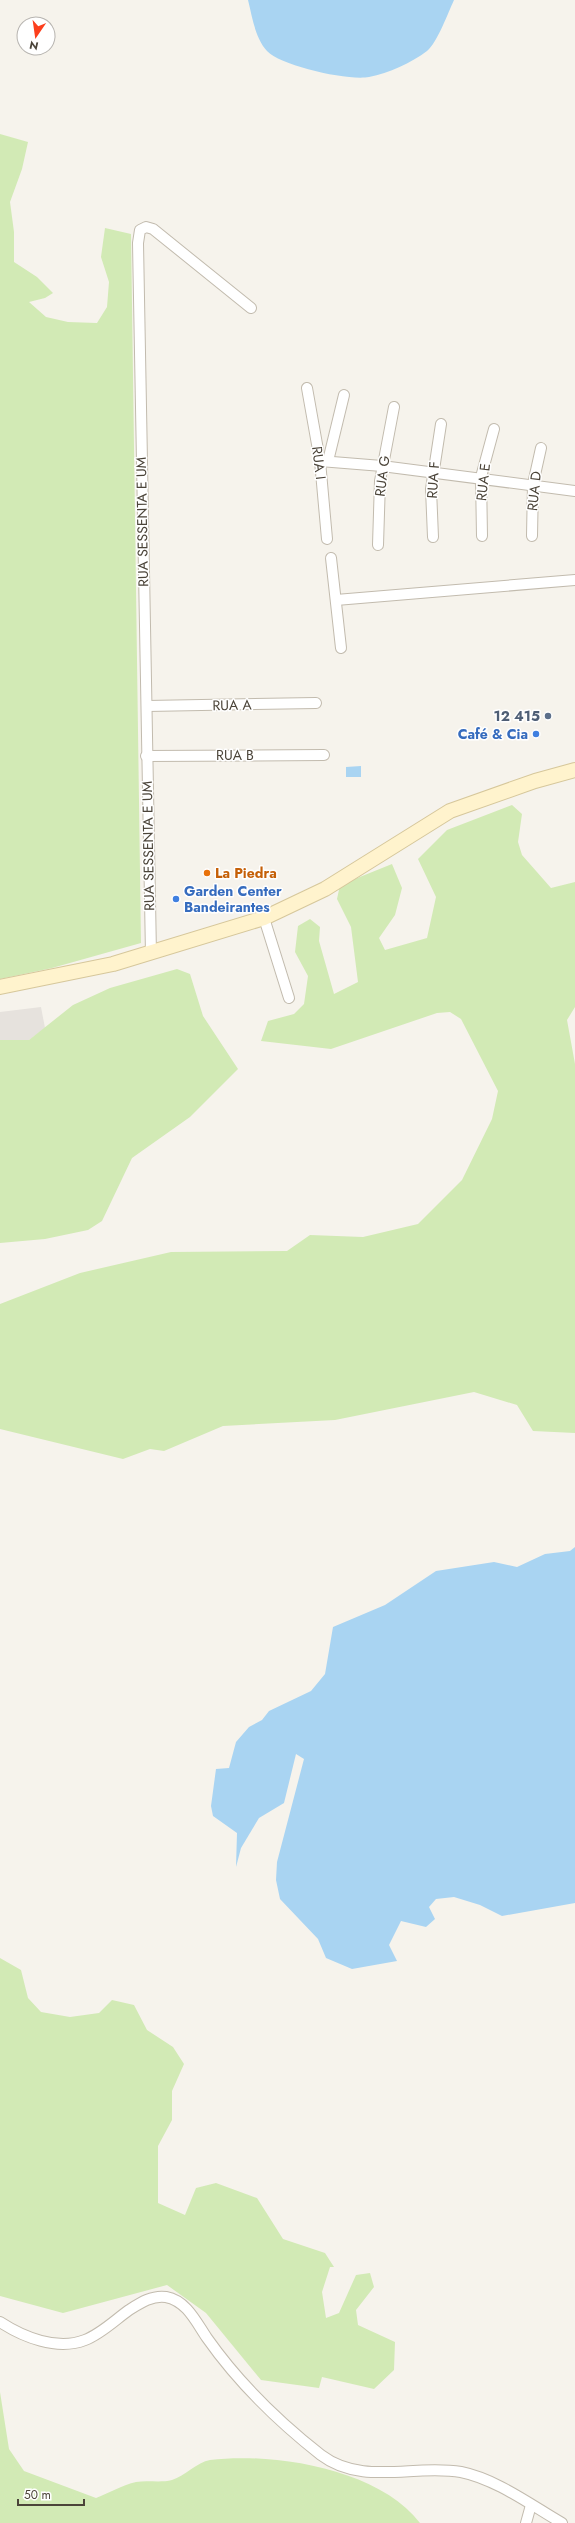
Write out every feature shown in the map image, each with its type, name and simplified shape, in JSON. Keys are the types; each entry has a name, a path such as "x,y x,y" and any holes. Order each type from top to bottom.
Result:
{"main road":[{"path":"0,987 98,968 151,954 264,918 325,889 450,811 535,781 575,770"}],"street":[{"name":"RUA SESSENTA E UM","path":"151,954 146,756 147,706 141,484 138,243 140,230 146,227 153,229 251,308"},
{"name":"RUA I","path":"307,388 324,461 327,538"},
{"path":"344,395 324,461 481,477 575,490"},
{"name":"RUA G","path":"378,545 382,466 394,407"},
{"name":"RUA F","path":"433,537 431,489 432,472 441,424"},
{"name":"RUA E","path":"482,536 481,477 494,428"},
{"name":"RUA D","path":"532,536 533,484 541,448"},
{"path":"331,558 341,648"},
{"path":"336,600 575,580"},
{"name":"RUA A","path":"147,706 316,703"},
{"name":"RUA B","path":"146,756 324,755"},
{"path":"264,918 289,998"},
{"path":"0,2322 17,2333 36,2340 67,2343 84,2341 96,2335 140,2303 152,2297 165,2297 176,2300 184,2306 213,2346 245,2384 322,2456 350,2469 372,2473 437,2470 462,2472 484,2480 562,2523"},
{"path":"526,2523 531,2505"}],"shaded area":[{"path":"41,1007 45,1028 29,1040 0,1040 0,1012"}],"green space":[{"path":"0,134 28,142 22,169 10,202 14,232 14,262 37,277 53,293 45,298 29,302 46,317 68,322 97,323 107,307 109,282 101,257 105,228 131,234 141,943 52,968 0,979"},
{"path":"512,805 522,814 518,842 522,855 551,888 575,882 575,1007 567,1020 575,1064 575,1433 533,1431 517,1405 474,1392 335,1420 223,1426 164,1451 150,1449 123,1459 0,1429 0,1304 80,1273 171,1252 287,1251 310,1235 363,1237 418,1224 462,1180 492,1119 498,1091 461,1019 450,1012 437,1013 331,1049 261,1041 268,1021 294,1014 304,1004 308,976 295,952 298,926 310,919 320,927 319,941 334,994 358,982 351,927 337,899 340,885 392,864 402,888 395,915 379,938 385,950 427,938 436,897 418,859 447,830"},
{"path":"177,969 190,974 203,1016 238,1069 190,1117 132,1158 102,1221 88,1230 45,1239 0,1243 0,1040 29,1040 73,1005 110,988"},
{"path":"0,1958 21,1970 28,1998 41,2012 70,2017 99,2013 112,2000 134,2005 147,2030 173,2047 184,2064 172,2091 172,2120 158,2146 158,2203 185,2215 196,2188 216,2183 257,2198 283,2239 325,2253 334,2267 330,2267 322,2292 326,2318 339,2313 356,2275 370,2273 374,2287 356,2310 358,2325 395,2342 394,2370 374,2389 322,2377 319,2388 261,2380 206,2313 167,2285 63,2313 0,2296"},
{"path":"0,2392 9,2449 24,2471 96,2498 131,2483 172,2480 205,2461 235,2458 264,2459 293,2462 323,2468 352,2477 379,2489 402,2504 420,2523 0,2523"}],"water":[{"path":"248,0 454,0 435,41 427,51 400,67 377,75 359,78 315,71 275,57 267,51 260,40 254,27"},
{"path":"361,766 361,777 346,777 346,767"},
{"path":"575,1547 575,1903 502,1916 480,1905 454,1897 436,1899 429,1907 435,1919 426,1927 401,1921 389,1945 397,1961 352,1969 326,1958 318,1939 280,1899 276,1880 277,1862 304,1759 296,1754 284,1803 259,1818 241,1848 236,1867 237,1833 213,1816 211,1806 216,1769 229,1768 236,1742 249,1727 262,1720 269,1711 311,1691 325,1674 333,1627 385,1605 436,1571 494,1562 517,1567 545,1554 570,1551"}],"place":[{"name":"12 415","path":"548,716"},
{"name":"Café & Cia","path":"536,734"},
{"name":"La Piedra","path":"207,873"},
{"name":"Garden Center Bandeirantes","path":"176,899"}]}
